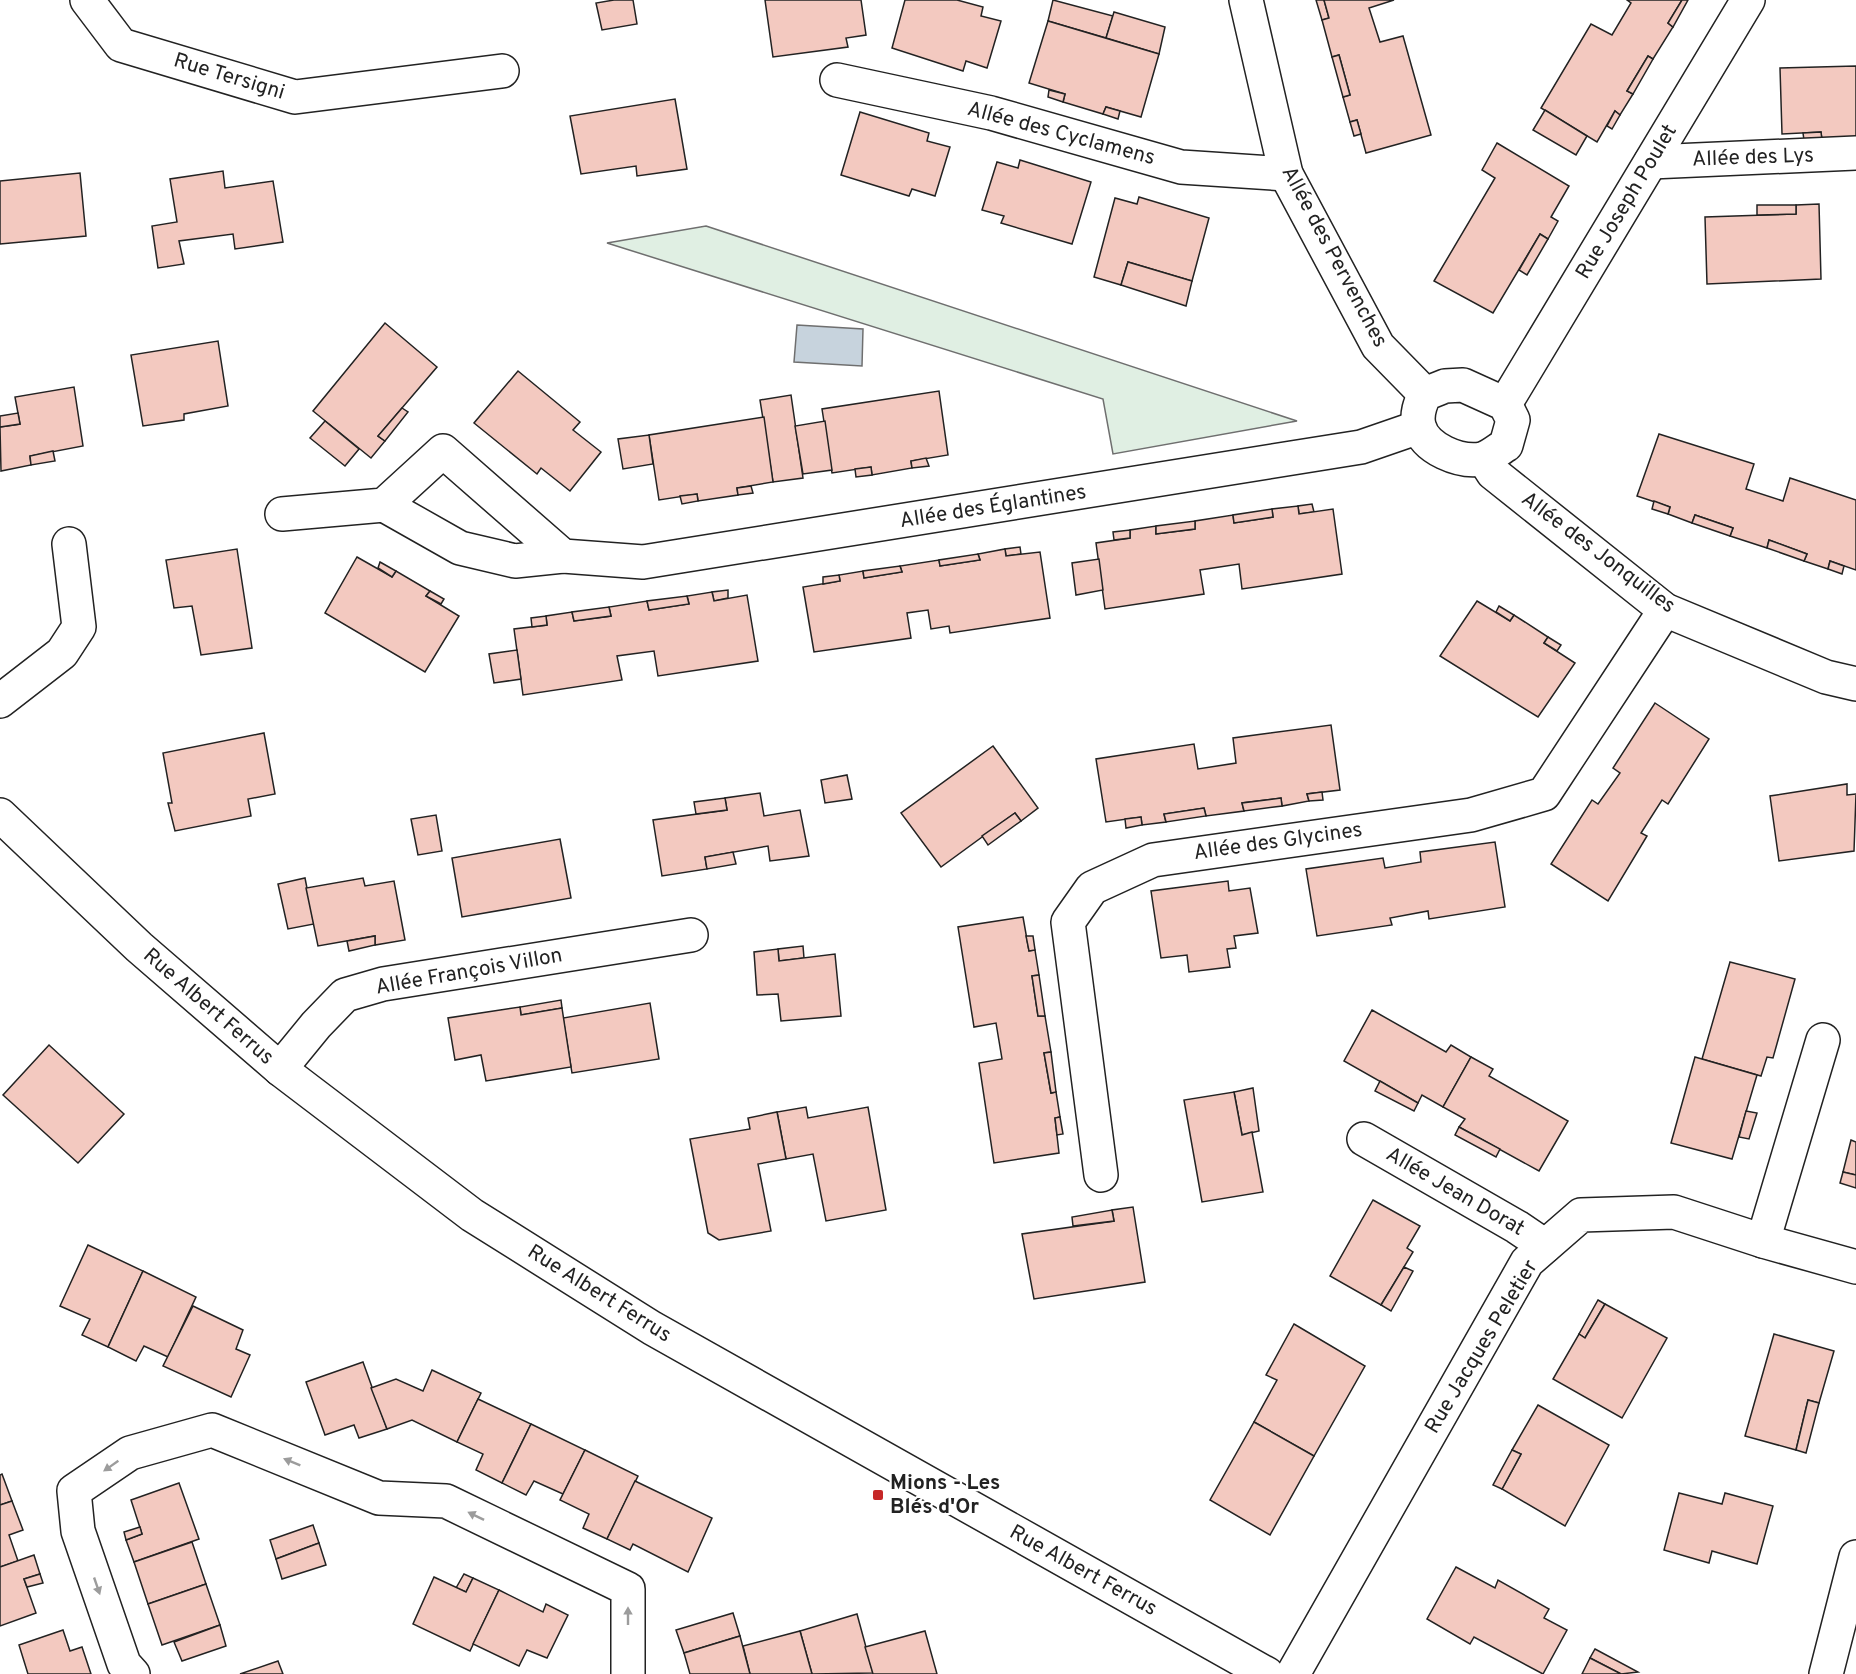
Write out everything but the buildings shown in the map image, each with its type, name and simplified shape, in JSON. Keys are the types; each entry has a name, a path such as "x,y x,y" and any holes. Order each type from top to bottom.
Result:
{"street":[{"name":"Rue Tersigni","path":"87,0 121,45 296,98 502,71"},
{"name":"Allée des Pervenches","path":"1246,0 1286,174 1378,346 1425,394"},
{"name":"Rue Joseph Poulet","path":"1505,404 1748,0"},
{"name":"Allée des Cyclamens","path":"837,80 991,113 1181,167 1286,174"},
{"name":"Allée des Lys","path":"1651,162 1856,153"},
{"path":"1464,385 1505,404 1513,420 1506,445 1484,459 1462,459 1432,445 1419,428 1418,409 1425,394 1445,386 1464,385"},
{"name":"Allée des Églantines","path":"384,505 460,548 515,561 563,556 643,562 1360,447 1419,428"},
{"path":"282,514 384,505 443,451 563,556"},
{"name":"Allée des Jonquilles","path":"1484,459 1493,473 1665,610 1826,677 1856,684"},
{"path":"0,701 63,653 79,627 69,544"},
{"name":"Allée des Glycines","path":"1101,1175 1068,922 1092,888 1153,860 1471,815 1544,794 1665,610"},
{"name":"Rue Albert Ferrus","path":"0,815 139,947 280,1069 472,1215 652,1328 1267,1674"},
{"name":"Allée François Villon","path":"280,1069 316,1025 345,995 383,984 691,935"},
{"path":"1763,1241 1823,1040"},
{"name":"Allée Jean Dorat","path":"1364,1139 1517,1227 1545,1246"},
{"name":"Rue Jacques Peletier","path":"1293,1674 1527,1262 1581,1215 1674,1212 1763,1241 1856,1267"},
{"path":"133,1674 124,1664 78,1531 74,1491 130,1453 212,1430 380,1498 446,1501 628,1589 628,1674"},
{"path":"1826,1674 1856,1557"}],"green space":[{"path":"706,226 1297,421 1113,454 1103,399 607,243"}],"shaded area":[{"path":"797,325 863,329 862,366 794,362"}],"place":[{"name":"Mions - Les Blés d'Or","path":"878,1495"}]}
